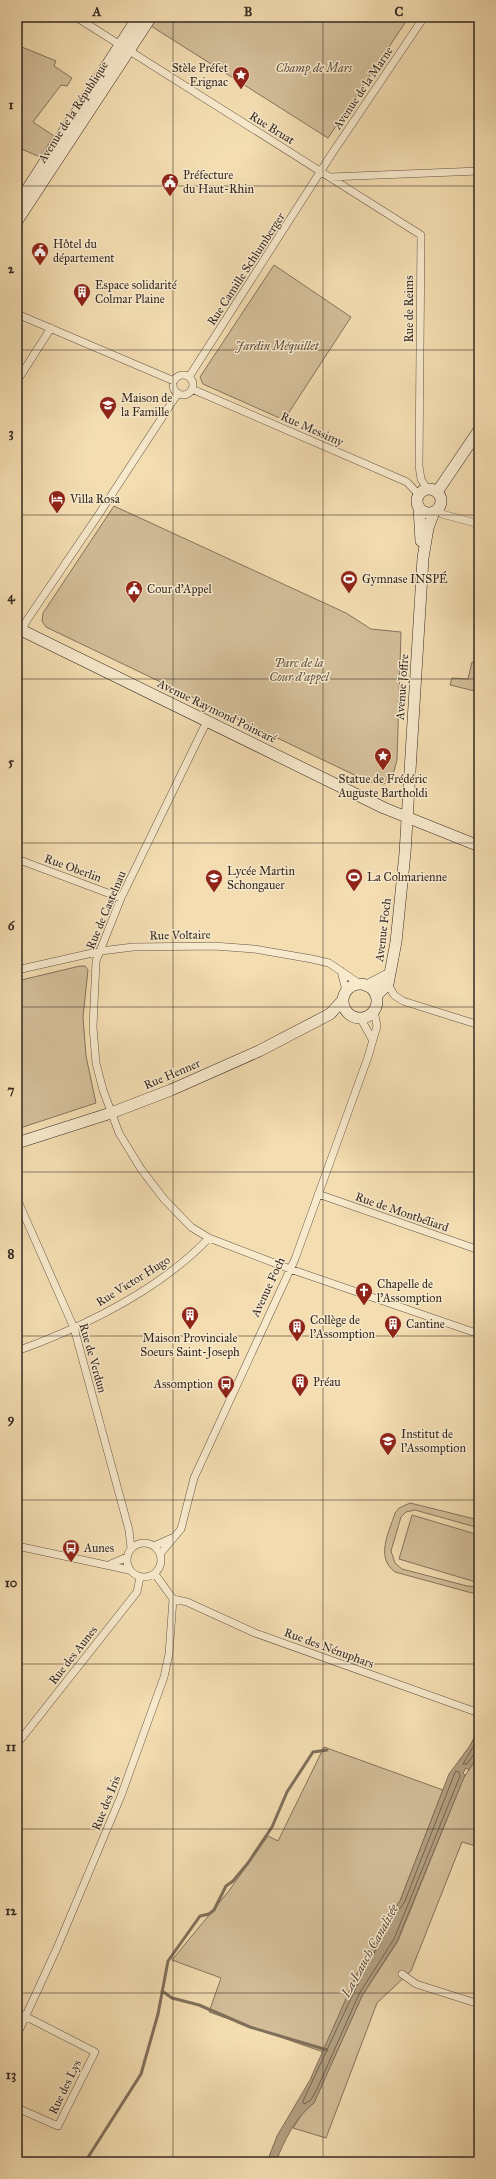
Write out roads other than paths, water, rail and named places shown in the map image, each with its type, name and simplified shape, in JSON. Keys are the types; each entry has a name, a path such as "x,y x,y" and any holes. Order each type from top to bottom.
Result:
{"street":[{"name":"Rue Bruat","path":"76,17 330,177"},
{"name":"Avenue de la République","path":"17,205 138,17"},
{"name":"Avenue de la République","path":"17,221 151,17"},
{"name":"Avenue de la Marne","path":"321,172 424,17"},
{"path":"475,17 479,18"},
{"path":"330,177 479,170"},
{"name":"Rue Camille Schlumberger","path":"188,377 321,172"},
{"name":"Rue de Reims","path":"330,177 421,235 419,466 421,479 428,492"},
{"path":"17,314 174,381"},
{"path":"17,381 51,328"},
{"path":"180,376 188,377 192,381 192,389 187,394 178,393 173,386 174,381 180,376"},
{"name":"Rue Messimy","path":"192,389 428,492"},
{"path":"18,632 178,393"},
{"path":"479,430 428,492 417,503 419,508 424,512 436,511 479,524"},
{"path":"428,492 441,500 436,511"},
{"name":"Avenue Joffre","path":"419,508 423,558"},
{"name":"Avenue Joffre","path":"406,817 423,558 428,528 436,511"},
{"name":"Avenue Raymond Poincaré","path":"18,632 406,817 479,846"},
{"name":"Rue de Castelnau","path":"207,721 121,898 96,961 93,1027 96,1064 111,1114 119,1132 141,1169 164,1199 191,1227 209,1238 290,1269 479,1334"},
{"name":"Avenue Foch","path":"364,985 389,979 396,942 406,817"},
{"name":"Rue Oberlin","path":"17,860 121,898"},
{"name":"Rue Voltaire","path":"17,970 101,951 174,946 254,949 312,958 329,963 364,985"},
{"path":"341,971 344,996 347,1013 354,1017 361,1018 368,1016 374,1011 377,1004 376,996 364,985 352,986 344,996"},
{"path":"376,996 389,979"},
{"path":"389,979 394,995 403,1001 479,1025"},
{"name":"Rue Henner","path":"330,1014 344,996"},
{"name":"Avenue Foch","path":"160,1554 181,1529 194,1478 290,1269 368,1057 377,1026 374,1011"},
{"name":"Rue Henner","path":"17,1142 111,1114 171,1090 258,1051 330,1014 347,1013"},
{"path":"361,1018 372,1039"},
{"name":"Rue de Montbéliard","path":"318,1194 479,1250"},
{"name":"Rue de Verdun","path":"17,1199 74,1328 129,1530 131,1548"},
{"name":"Rue Victor Hugo","path":"17,1351 74,1328 143,1290 190,1257 209,1238"},
{"path":"17,1546 111,1564 119,1568 129,1570 140,1577 148,1577 155,1574 162,1561 160,1554 154,1546 142,1542 129,1530"},
{"path":"154,1546 172,1538"},
{"path":"111,1564 126,1557 131,1548 142,1542"},
{"path":"126,1557 129,1570"},
{"path":"155,1574 173,1599"},
{"name":"Rue des Aunes","path":"17,1744 137,1592 140,1577"},
{"name":"Rue des Nénuphars","path":"173,1599 187,1602 254,1633 479,1713"},
{"name":"Rue des Iris","path":"17,2035 91,1869 150,1719 164,1677 169,1654 173,1599"},
{"path":"402,1974 416,1984 479,2004"},
{"name":"Rue des Lys","path":"17,2012 95,2052 58,2126 17,2108"}],"water":[{"name":"La Lauch Canalisée","path":"479,1729 479,1754 469,1770 466,1768 463,1773 465,1775 397,1941 362,1996 314,2103 296,2122 283,2145 276,2162 267,2162 277,2136 310,2080 357,1974 392,1912 400,1901 449,1774 469,1747"}],"waterway":[{"path":"85,2162 141,2074 158,2014 168,1961 200,1916 209,1914 214,1910 226,1886 233,1881 248,1863 272,1827 287,1792 313,1752 327,1750"},
{"path":"162,1991 172,1998 199,2005 250,2027 327,2050"}],"place":[{"name":"Stèle Préfet Erignac","path":"241,90"},
{"name":"Préfecture du Haut-Rhin","path":"170,197"},
{"name":"Hôtel du département","path":"40,266"},
{"name":"Espace solidarité Colmar Plaine","path":"82,307"},
{"name":"Maison de la Famille","path":"108,420"},
{"name":"Villa Rosa","path":"57,514"},
{"name":"Gymnase INSPÉ","path":"349,594"},
{"name":"Cour d'Appel","path":"134,604"},
{"name":"Statue de Frédéric Auguste Bartholdi","path":"383,771"},
{"name":"La Colmarienne","path":"354,892"},
{"name":"Lycée Martin Schongauer","path":"214,893"},
{"name":"Chapelle de l'Assomption","path":"364,1306"},
{"name":"Maison Provinciale Soeurs Saint-Joseph","path":"190,1330"},
{"name":"Cantine","path":"393,1339"},
{"name":"Collège de l'Assomption","path":"297,1342"},
{"name":"Préau","path":"300,1397"},
{"name":"Assomption","path":"226,1399"},
{"name":"Institut de l'Assomption","path":"388,1456"},
{"name":"Aunes","path":"71,1563"}],"park label":[{"name":"Champ de Mars","path":"314,68"},
{"name":"Jardin Méquillet","path":"277,346"},
{"name":"Parc de la Cour d'appel","path":"299,670"}]}
